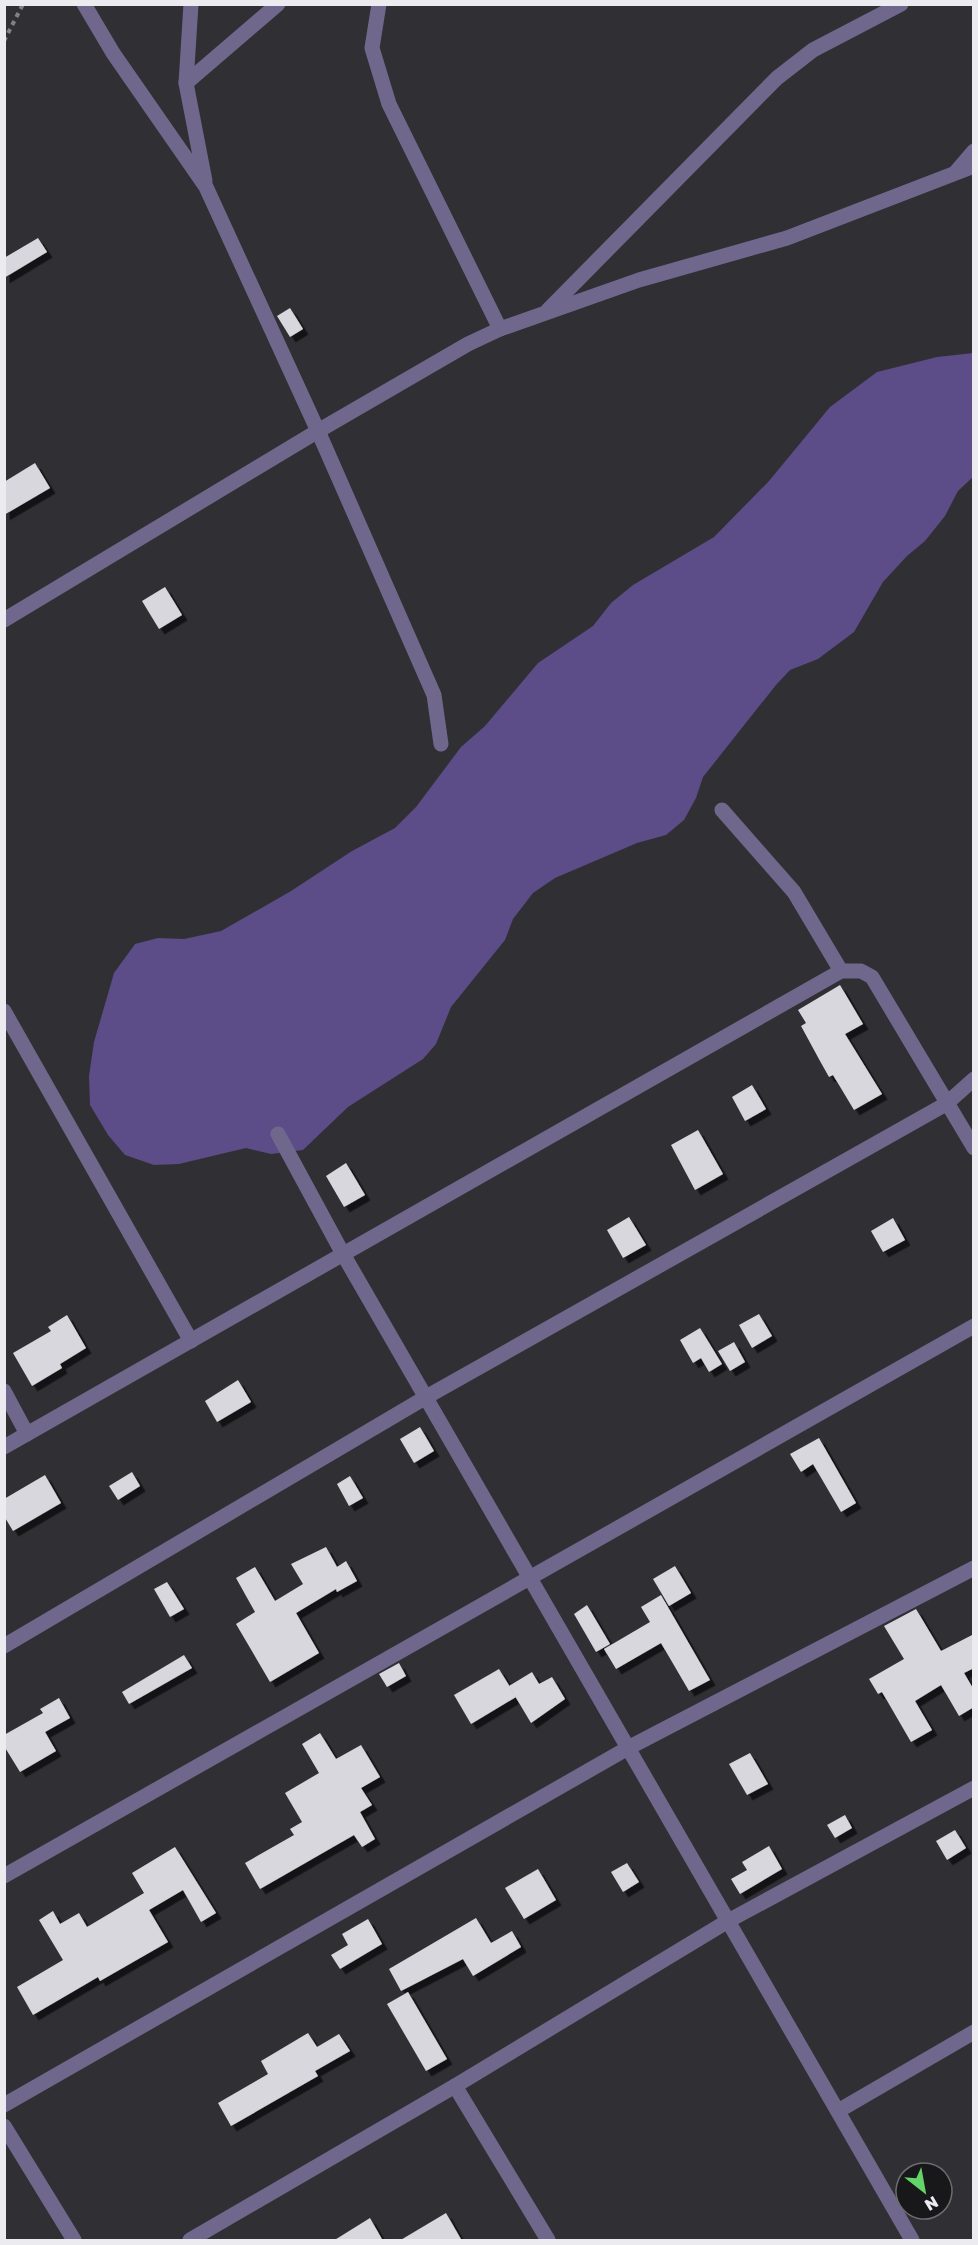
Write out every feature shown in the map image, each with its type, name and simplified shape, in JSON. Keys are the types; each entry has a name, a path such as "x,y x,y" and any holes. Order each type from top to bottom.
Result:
{"street":[{"path":"84,4 113,53 206,187 318,431 434,695 441,744"},
{"path":"190,4 186,83 206,187"},
{"path":"186,83 278,4"},
{"path":"379,4 372,48 389,104 501,330"},
{"path":"543,314 777,78 813,50 901,4"},
{"path":"956,173 974,151"},
{"path":"4,620 318,431 468,344 543,314 639,280 787,238 974,166"},
{"path":"722,810 794,892 841,971"},
{"path":"4,1447 841,971 861,971 872,977 974,1148"},
{"path":"4,1011 191,1341"},
{"path":"4,1646 428,1396 946,1104 974,1078"},
{"path":"278,1134 343,1254 428,1396 912,2241"},
{"path":"4,1876 974,1326"},
{"path":"4,1391 27,1434"},
{"path":"4,2105 628,1748 974,1568"},
{"path":"190,2241 455,2086 728,1921 974,1788"},
{"path":"838,2111 974,2032"},
{"path":"455,2086 548,2241"},
{"path":"4,2126 74,2241"}],"path":[{"path":"4,41 23,4"}],"shaded area":[{"path":"973,353 973,477 958,491 945,516 925,541 907,556 883,582 854,632 818,659 790,670 776,685 703,777 696,798 684,820 666,835 637,843 555,878 533,893 513,919 505,940 451,1007 436,1044 423,1059 348,1107 303,1150 271,1154 246,1148 179,1164 154,1165 125,1155 108,1135 90,1105 89,1076 94,1042 114,973 135,944 158,938 184,939 221,931 291,891 352,851 395,828 416,807 461,747 485,726 538,663 593,626 611,603 633,585 714,537 769,481 830,407 877,372 937,357"}],"building":[{"path":"38,238 47,252 4,278 4,258"},
{"path":"290,308 303,329 290,337 277,316"},
{"path":"35,463 50,488 4,515 4,482"},
{"path":"165,587 182,615 159,629 142,601"},
{"path":"840,985 863,1024 845,1034 882,1094 854,1110 833,1075 829,1077 820,1061 801,1026 806,1023 798,1010"},
{"path":"752,1085 766,1109 745,1121 732,1097"},
{"path":"698,1130 723,1174 695,1190 671,1145"},
{"path":"346,1163 365,1195 344,1207 326,1176"},
{"path":"629,1217 646,1245 623,1258 607,1230"},
{"path":"893,1218 905,1240 883,1252 871,1231"},
{"path":"759,1314 772,1336 752,1348 739,1325"},
{"path":"67,1315 86,1348 60,1364 62,1368 32,1386 13,1353 51,1331 48,1327"},
{"path":"700,1328 722,1364 709,1372 701,1358 693,1363 680,1340"},
{"path":"734,1342 745,1362 730,1371 718,1351"},
{"path":"238,1380 251,1402 217,1422 205,1401"},
{"path":"420,1427 434,1451 414,1463 400,1439"},
{"path":"819,1438 856,1503 841,1512 813,1464 801,1472 790,1454"},
{"path":"132,1472 140,1486 118,1500 109,1486"},
{"path":"45,1475 61,1503 13,1531 4,1516 4,1499"},
{"path":"350,1476 363,1498 349,1506 337,1484"},
{"path":"326,1547 337,1567 346,1561 357,1581 337,1592 336,1589 296,1613 319,1653 270,1682 236,1624 255,1612 236,1578 255,1567 275,1601 303,1584 291,1564"},
{"path":"675,1566 691,1593 669,1606 653,1579"},
{"path":"167,1582 184,1609 170,1617 154,1589"},
{"path":"661,1595 710,1680 689,1691 661,1643 616,1669 604,1649 650,1622 641,1607"},
{"path":"587,1605 610,1644 596,1652 574,1614"},
{"path":"916,1609 941,1651 974,1634 974,1668 964,1673 974,1690 974,1707 959,1716 941,1685 915,1701 932,1730 911,1742 882,1692 878,1694 869,1679 904,1659 884,1626"},
{"path":"184,1655 192,1668 129,1704 122,1692"},
{"path":"399,1663 406,1676 387,1687 379,1674"},
{"path":"499,1669 516,1697 471,1724 454,1695"},
{"path":"532,1672 539,1684 552,1677 565,1699 531,1723 509,1686"},
{"path":"59,1698 70,1718 45,1732 56,1751 20,1772 4,1746 4,1735 43,1713 40,1709"},
{"path":"320,1733 336,1759 361,1745 380,1777 361,1788 372,1805 360,1812 375,1839 362,1847 354,1835 260,1889 245,1863 294,1835 290,1829 302,1822 285,1793 319,1773 302,1744"},
{"path":"750,1753 768,1784 747,1795 729,1764"},
{"path":"845,1815 852,1828 835,1838 827,1825"},
{"path":"955,1830 966,1848 947,1860 936,1841"},
{"path":"769,1846 782,1869 740,1894 731,1879 747,1870 742,1862"},
{"path":"175,1847 216,1913 201,1922 183,1890 149,1910 168,1942 100,1981 98,1977 33,2015 17,1987 63,1960 39,1920 53,1911 60,1924 79,1913 87,1927 144,1893 132,1873"},
{"path":"627,1863 639,1882 623,1892 611,1872"},
{"path":"538,1869 556,1900 524,1919 505,1888"},
{"path":"476,1918 491,1943 512,1931 521,1947 473,1976 463,1959 401,1991 389,1969"},
{"path":"368,1919 382,1944 340,1969 331,1955 348,1945 342,1934"},
{"path":"408,1992 447,2059 426,2071 387,2004"},
{"path":"308,2033 317,2047 339,2034 350,2051 315,2071 318,2076 231,2126 218,2103 268,2074 261,2061"},
{"path":"446,2213 462,2241 399,2241"},
{"path":"370,2218 383,2241 333,2241"}]}
